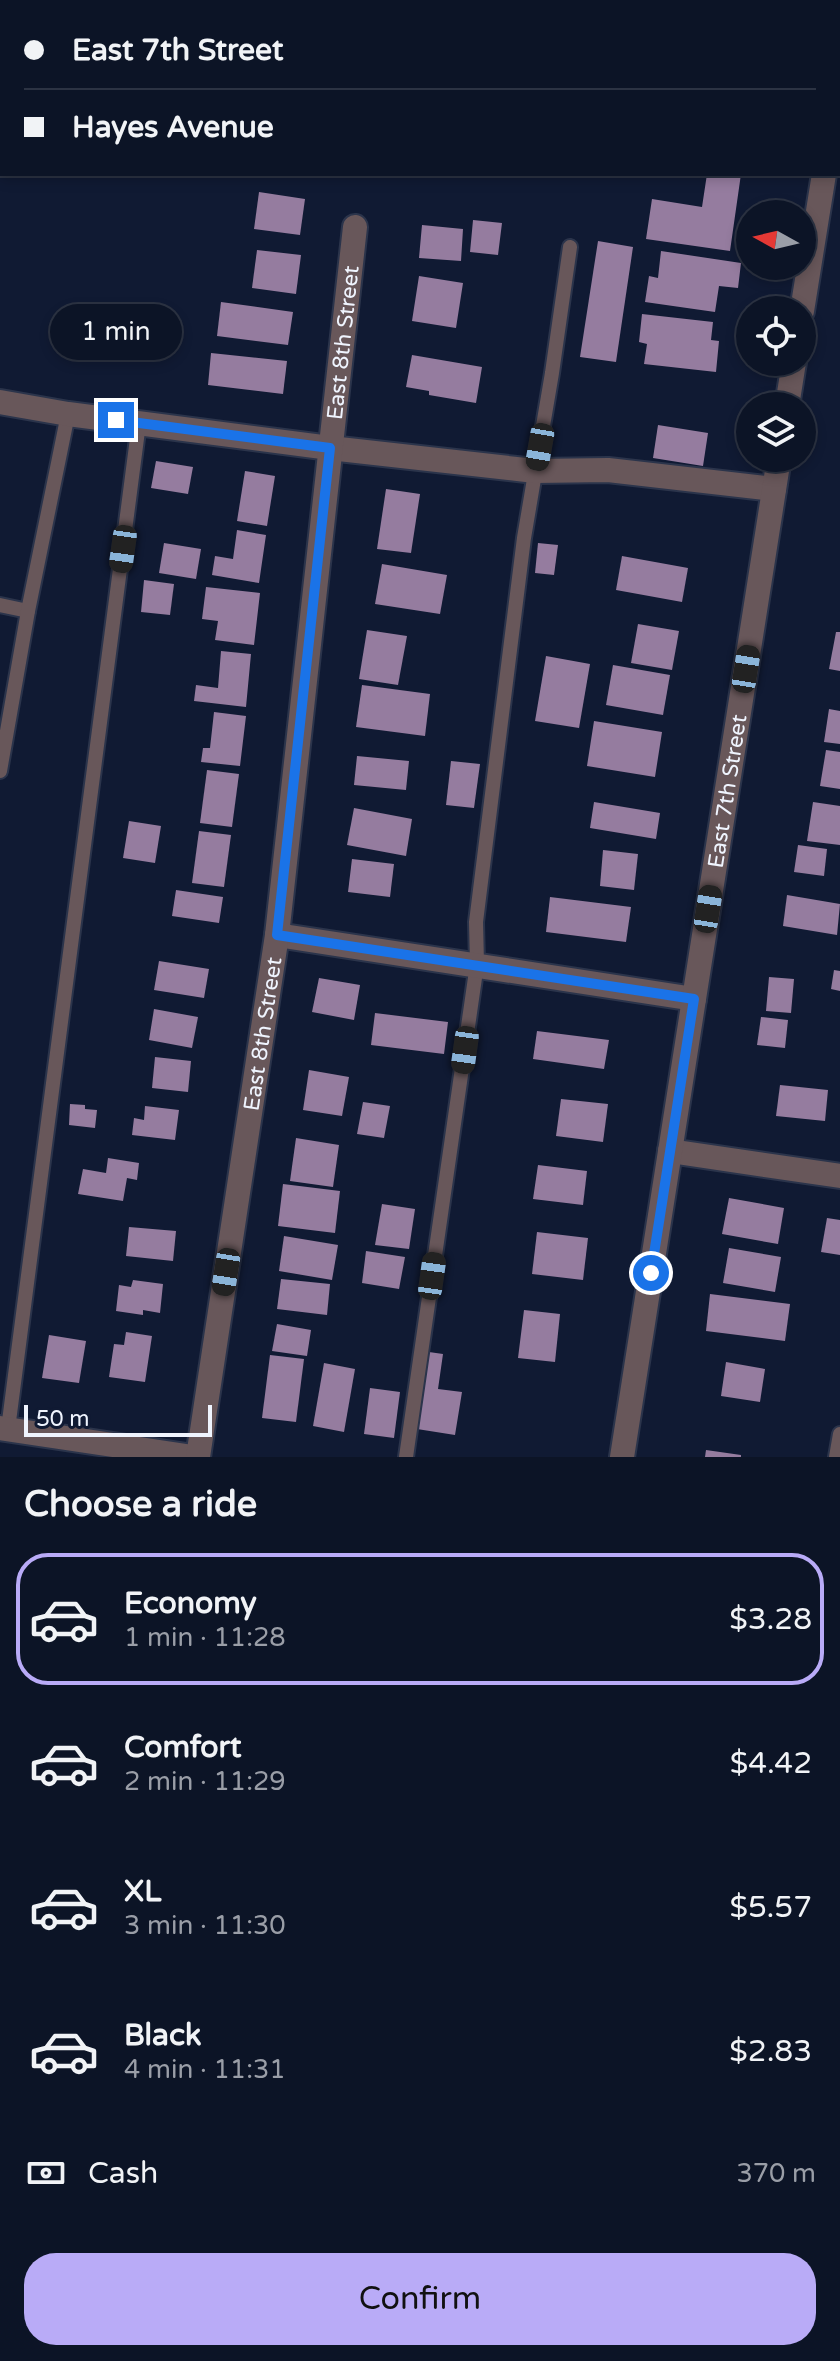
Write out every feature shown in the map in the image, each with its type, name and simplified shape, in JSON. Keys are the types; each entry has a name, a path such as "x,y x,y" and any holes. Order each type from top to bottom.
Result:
{"street":[{"path":"804,296 824,176"},
{"name":"East 8th Street","path":"196,1457 277,935 355,227"},
{"path":"0,402 68,414 330,448 535,471 608,470 774,489"},
{"name":"East 7th Street","path":"622,1457 777,472"},
{"path":"277,935 694,999"},
{"path":"670,1151 840,1176"},
{"path":"4,1429 196,1457"}],"lane":[{"path":"406,1457 477,964 476,922 524,538 570,247"},
{"path":"0,771 28,611 68,414"},
{"path":"4,1429 139,423"},
{"path":"0,605 28,611"},
{"path":"836,1457 840,1434"}],"building":[{"path":"707,176 741,176 730,251 646,239 652,199 702,207"},
{"path":"259,192 305,199 300,235 254,229"},
{"path":"473,220 502,223 498,255 470,252"},
{"path":"422,225 463,229 461,261 419,258"},
{"path":"598,241 633,247 616,362 580,357"},
{"path":"257,250 301,255 296,294 252,288"},
{"path":"661,251 736,262 736,280 739,280 738,288 719,286 715,312 645,302 649,276 658,278"},
{"path":"419,276 463,283 456,328 412,321"},
{"path":"221,302 293,312 288,345 217,336"},
{"path":"642,314 713,322 711,340 719,341 716,372 644,364 647,344 639,342"},
{"path":"211,353 287,361 283,394 208,385"},
{"path":"412,355 482,367 476,403 429,395 429,391 406,387"},
{"path":"658,425 708,433 703,466 653,458"},
{"path":"156,461 193,467 188,494 151,488"},
{"path":"245,471 275,476 267,526 237,521"},
{"path":"386,489 420,494 411,553 377,549"},
{"path":"237,530 266,535 259,583 212,575 215,556 233,559"},
{"path":"164,543 201,549 196,579 159,573"},
{"path":"538,543 558,545 554,575 535,573"},
{"path":"622,556 688,568 682,602 616,590"},
{"path":"382,564 447,575 440,614 375,604"},
{"path":"144,580 174,584 170,615 141,612"},
{"path":"206,587 260,593 254,645 215,640 218,621 202,619"},
{"path":"638,624 679,631 672,670 631,663"},
{"path":"367,630 407,636 398,685 359,679"},
{"path":"836,632 840,632 840,671 829,669"},
{"path":"221,651 251,654 246,707 194,701 196,685 218,688"},
{"path":"546,656 590,664 579,728 535,721"},
{"path":"613,665 670,675 663,715 606,705"},
{"path":"362,685 430,694 425,736 356,727"},
{"path":"829,709 840,711 840,744 824,742"},
{"path":"214,712 246,716 240,766 201,762 203,748 210,748"},
{"path":"594,721 662,732 655,777 587,766"},
{"path":"826,750 840,752 840,789 820,786"},
{"path":"357,756 409,761 406,790 354,785"},
{"path":"451,761 480,764 474,808 446,805"},
{"path":"207,770 239,774 232,827 200,823"},
{"path":"594,802 660,813 656,839 590,828"},
{"path":"813,802 840,806 840,845 807,841"},
{"path":"354,808 412,819 406,856 347,845"},
{"path":"129,821 161,826 155,863 123,858"},
{"path":"199,831 231,835 224,887 192,883"},
{"path":"798,845 827,849 824,876 794,872"},
{"path":"603,850 638,854 634,890 600,886"},
{"path":"352,859 394,864 390,897 348,892"},
{"path":"176,890 223,897 219,923 172,916"},
{"path":"787,895 840,904 837,935 783,926"},
{"path":"550,897 631,907 626,942 546,932"},
{"path":"159,961 209,969 204,998 154,990"},
{"path":"834,970 840,971 840,991 831,989"},
{"path":"769,977 794,979 791,1013 766,1011"},
{"path":"319,978 360,985 354,1020 312,1012"},
{"path":"154,1009 198,1017 192,1048 149,1040"},
{"path":"375,1013 448,1022 444,1054 371,1045"},
{"path":"761,1017 788,1020 785,1048 757,1045"},
{"path":"537,1031 609,1040 604,1069 533,1059"},
{"path":"155,1057 191,1061 188,1092 152,1088"},
{"path":"309,1070 349,1077 342,1116 303,1110"},
{"path":"780,1085 828,1090 825,1121 776,1116"},
{"path":"561,1099 608,1104 603,1142 556,1136"},
{"path":"363,1102 390,1106 384,1138 357,1134"},
{"path":"70,1104 97,1110 95,1128 69,1125"},
{"path":"145,1106 179,1110 175,1140 132,1135 134,1118 144,1120"},
{"path":"296,1138 339,1145 333,1187 290,1181"},
{"path":"108,1158 139,1163 137,1180 127,1178 123,1201 78,1194 83,1169 106,1173"},
{"path":"538,1165 587,1171 583,1205 533,1199"},
{"path":"283,1184 340,1191 335,1233 278,1226"},
{"path":"729,1198 784,1208 778,1244 722,1234"},
{"path":"382,1204 415,1209 409,1249 375,1245"},
{"path":"827,1218 840,1220 840,1255 821,1252"},
{"path":"129,1227 176,1231 173,1261 126,1256"},
{"path":"537,1232 588,1238 583,1280 532,1274"},
{"path":"284,1236 338,1245 332,1280 279,1271"},
{"path":"729,1248 781,1257 775,1292 723,1283"},
{"path":"366,1251 405,1257 399,1289 362,1283"},
{"path":"281,1279 330,1284 327,1315 277,1309"},
{"path":"133,1280 163,1284 160,1313 143,1310 143,1315 116,1311 119,1285 131,1287"},
{"path":"710,1294 790,1304 785,1341 706,1331"},
{"path":"524,1310 560,1314 555,1362 518,1358"},
{"path":"277,1324 311,1330 307,1356 272,1351"},
{"path":"126,1332 152,1336 145,1382 109,1377 114,1344 124,1345"},
{"path":"49,1335 86,1341 79,1383 42,1378"},
{"path":"429,1352 443,1354 438,1389 462,1392 455,1435 417,1429"},
{"path":"270,1355 304,1359 296,1422 262,1418"},
{"path":"726,1362 765,1369 760,1402 721,1396"},
{"path":"324,1363 355,1369 344,1432 313,1426"},
{"path":"370,1388 400,1392 394,1438 364,1434"},
{"path":"706,1450 741,1455 741,1457 705,1457"}],"route":[{"path":"116,420 330,448 277,935 694,999 651,1273"}]}
